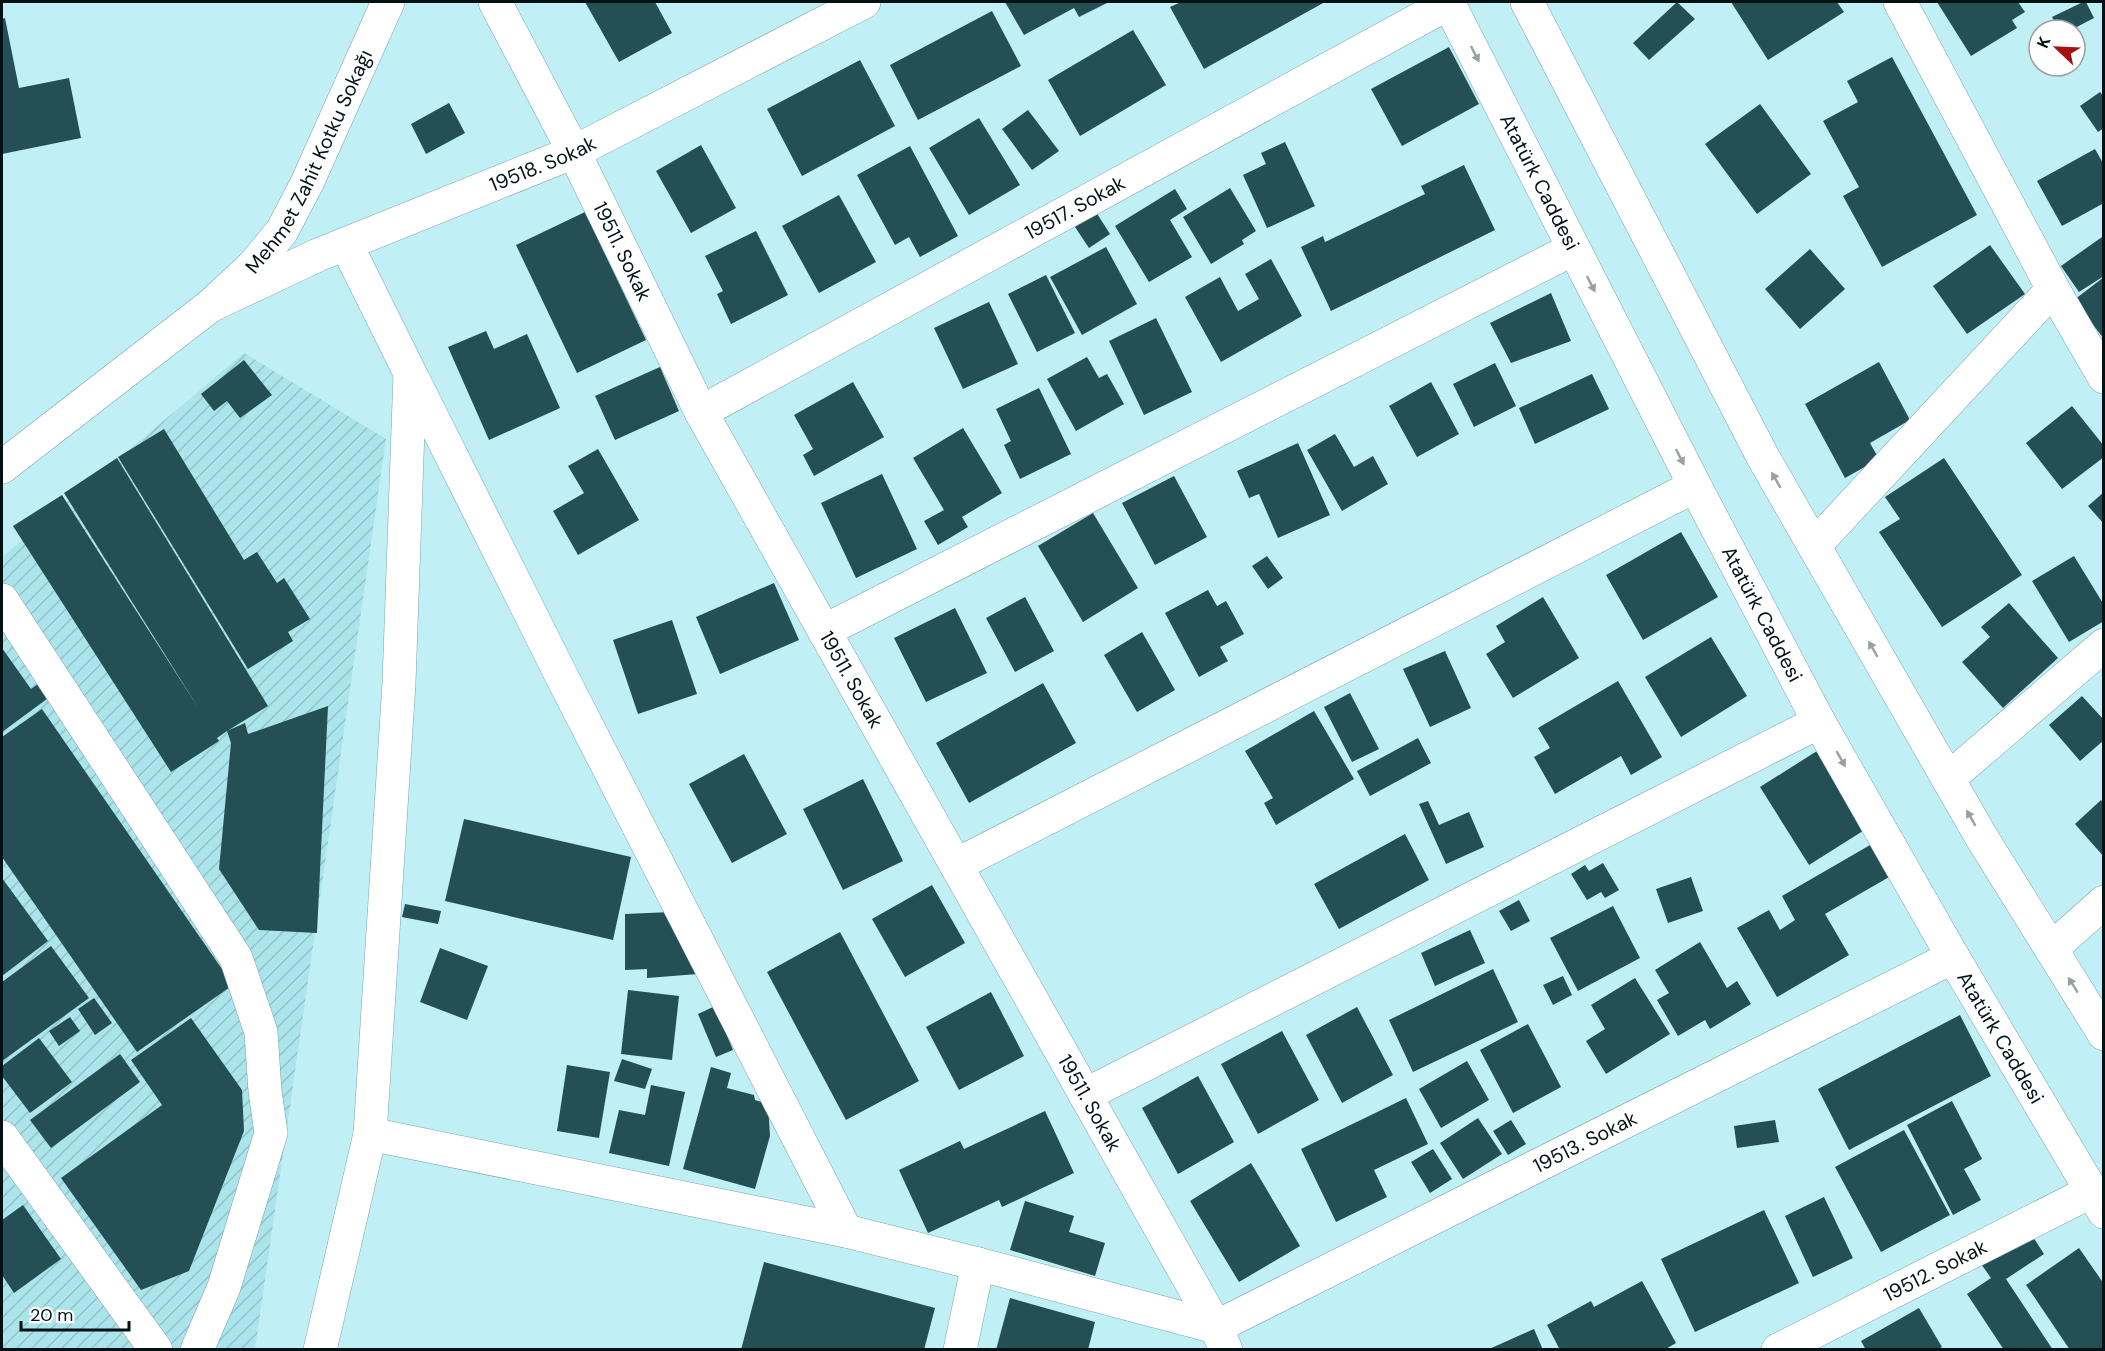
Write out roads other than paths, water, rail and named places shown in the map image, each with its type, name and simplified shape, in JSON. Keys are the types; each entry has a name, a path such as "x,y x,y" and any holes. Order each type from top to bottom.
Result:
{"street":[{"name":"Mehmet Zahit Kotku Sokağı","path":"210,306 254,265 282,231 307,183 388,2"},
{"name":"19511. Sokak","path":"495,2 574,152 701,412 1221,1338"},
{"name":"19518. Sokak","path":"210,306 332,250 574,152 864,2"},
{"name":"Atatürk Caddesi","path":"1449,2 1695,486 1820,722 1953,957 2098,1201"},
{"name":"19517. Sokak","path":"701,412 1449,2"},
{"path":"1527,2 1763,457 1948,779 2103,1034"},
{"path":"1900,2 2053,289 2103,376"},
{"path":"282,231 332,250 410,373 567,687 846,1231"},
{"path":"824,631 1573,249"},
{"path":"1814,546 2053,289"},
{"path":"2,467 210,306"},
{"path":"320,1350 370,1134 399,683 410,373"},
{"path":"956,865 1695,486"},
{"path":"2,600 236,958 261,1032 265,1091 272,1133 224,1287 197,1350"},
{"path":"1948,779 2103,645"},
{"path":"1085,1095 1820,722"},
{"path":"2051,949 2103,902"},
{"name":"19513. Sokak","path":"1221,1338 1953,957"},
{"path":"370,1134 846,1231 978,1264 1221,1338"},
{"path":"2,1137 156,1350"},
{"name":"19512. Sokak","path":"1778,1350 2098,1201"},
{"path":"960,1350 978,1264"}]}
